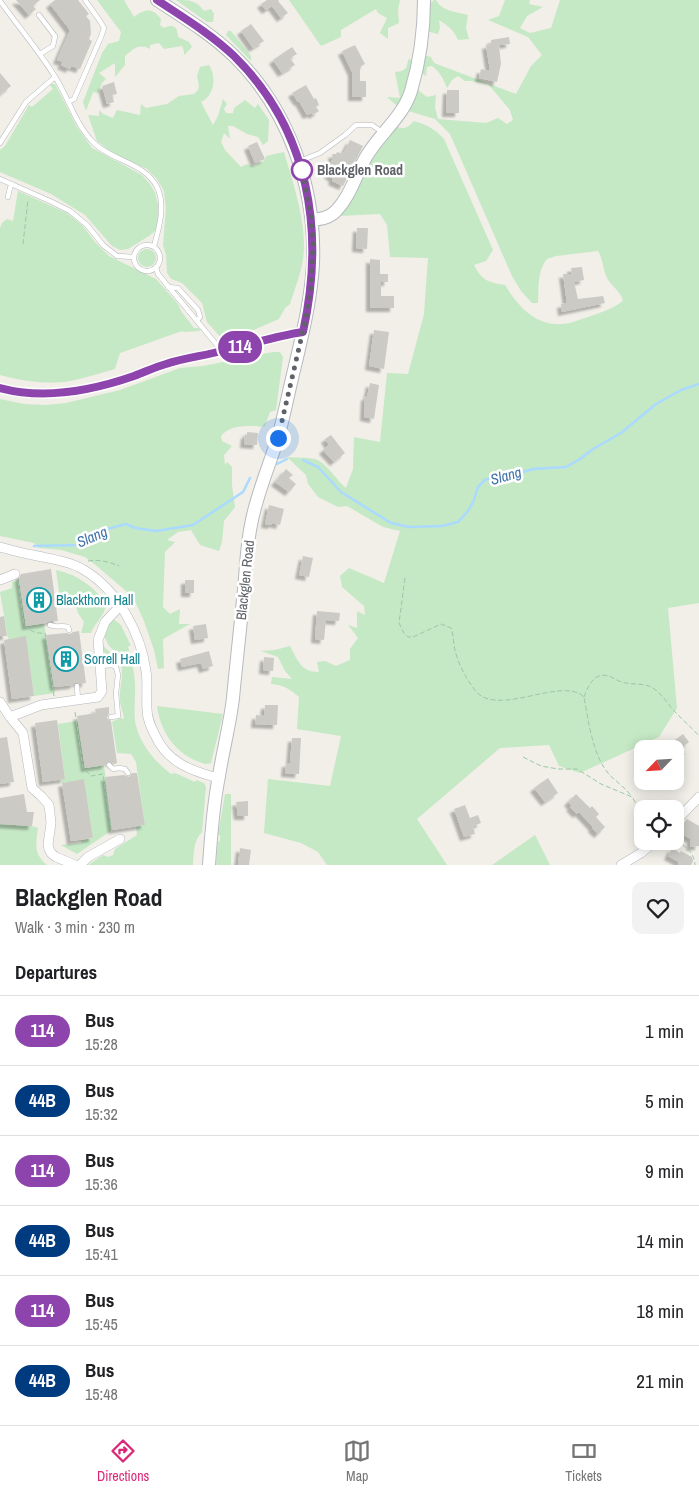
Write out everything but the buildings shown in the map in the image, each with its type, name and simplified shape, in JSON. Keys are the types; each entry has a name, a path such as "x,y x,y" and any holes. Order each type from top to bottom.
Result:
{"street":[{"name":"Blackglen Road","path":"157,0 207,33 244,66 260,86 279,117 299,161 307,190 312,220 312,266 303,332 281,426 258,496 251,524 232,707 218,778 208,865"},
{"path":"312,220 328,217 342,203 353,187 366,157 400,113 411,92 422,40 424,0"},
{"path":"0,388 36,394 71,392 120,380 177,360 222,351 282,335 303,332"},
{"path":"0,547 74,565 98,580 120,606 138,636 143,652 148,685 146,709 157,740 166,752 181,765 193,771 218,778"},
{"path":"4,582 15,574"},
{"path":"10,717 42,705 98,697 102,691 98,640 105,622 120,606"},
{"path":"0,702 23,733 32,788 48,805 52,823 48,844 51,853 64,863 75,865"},
{"path":"684,813 699,797"},
{"path":"80,865 88,857 118,840"},
{"path":"621,865 644,850"}],"lane":[{"path":"68,102 74,99 104,28 85,0"},
{"path":"0,2 40,54 55,77 79,124 96,145 138,168 149,176 158,187 162,216 154,246"},
{"path":"39,14 55,36 53,46 40,54"},
{"path":"0,143 26,102 55,77"},
{"path":"299,161 320,152 356,125 372,125 383,133"},
{"path":"0,179 70,211 87,225 103,245 117,256 134,257"},
{"path":"8,197 12,184"},
{"path":"145,245 154,246 160,256 159,264 153,270 144,270 137,265 134,257 138,249 145,245"},
{"path":"156,267 158,274 168,287 222,351"},
{"path":"168,287 178,288 198,310 200,317 197,320"},
{"path":"50,624 54,627 68,627 69,630"},
{"path":"100,666 112,665 116,667 118,675 116,693 118,716 111,717"},
{"path":"77,686 78,701"},
{"path":"109,765 113,769 125,769 128,773"}],"path":[{"path":"23,244 29,192"},
{"path":"88,561 112,563 119,566"},
{"path":"15,574 17,575 24,625 32,632 38,634 45,633 55,704"},
{"path":"405,578 399,623 401,629 408,637 413,637 441,624 451,628 457,659 474,690 481,696 492,699 512,700 528,695 569,691 580,693 584,697"},
{"path":"634,800 604,768 592,738 584,697 587,688 592,682 601,675 629,684 641,684 650,687 699,736"},
{"path":"75,712 83,768 91,776 103,774 112,832 118,840"},
{"path":"523,757 541,766 558,770 577,769 601,784 632,797"},
{"path":"684,845 693,855 695,865"}],"green space":[{"path":"97,0 124,0 134,17 148,10 154,12 161,19 160,25 164,28 174,27 177,30 178,37 189,42 192,47 184,55 182,46 164,49 159,43 150,45 150,49 139,47 134,49 125,56 125,65 115,77 115,63 99,73 106,79 98,93 93,92 86,111 83,102 102,53 108,44 119,41 121,32"},
{"path":"176,0 192,1 204,11 211,9 214,14 213,22 207,22"},
{"path":"289,0 400,0 398,10 399,23 388,28 388,39 380,33 387,18 378,13 376,9 341,30 341,37 321,46"},
{"path":"434,0 445,9 468,15 466,28 469,39 458,40 450,28 439,20 440,28 438,34 426,31 426,7"},
{"path":"505,0 530,0 529,4 543,7 527,16 520,28 530,33 551,28 560,0 699,0 699,603 668,608 677,708 659,737 652,740 634,740 634,748 580,773 559,766 549,745 500,748 417,819 447,865 327,865 318,852 301,843 264,833 268,779 330,786 341,736 297,729 299,697 280,685 271,684 272,677 292,679 285,671 278,657 261,651 290,646 304,668 319,672 317,662 325,661 336,666 350,660 350,649 358,638 348,625 357,628 357,611 365,615 364,606 342,587 340,576 349,568 384,583 400,531 383,527 347,506 338,507 318,497 308,484 306,475 287,457 312,458 319,461 346,488 353,469 354,437 380,442 387,373 408,374 424,314 428,258 390,257 387,225 380,214 339,216 364,166 395,126 406,128 414,121 427,126 444,139 493,250 486,261 474,265 483,278 490,282 505,285 528,313 544,322 552,324 574,322 605,311 623,301 620,294 607,278 598,251 556,256 547,259 540,274 538,303 532,303 521,291 512,276 450,134 435,119 408,111 417,80 419,91 427,97 436,95 435,107 438,119 486,123 498,118 507,124 513,120 510,110 488,84 465,81 458,76 452,80 447,88 441,76 432,66 427,67 426,76 419,71 423,55 431,57 434,63 516,94 531,66 542,55 528,37 488,20 499,16"},
{"path":"228,31 231,31 251,56 251,61 226,35"},
{"path":"409,58 412,62 410,73 405,90 397,106 387,97 400,98 395,72 406,68"},
{"path":"209,65 213,75 213,86 209,95 201,102 213,125 223,99 227,104 224,109 226,113 233,113 234,108 245,100 255,108 258,104 269,120 268,141 263,145 258,137 247,134 233,126 228,126 230,139 224,133 221,142 225,150 241,167 247,164 254,166 265,160 266,156 284,152 302,219 304,246 302,265 290,304 285,308 279,319 228,341 223,340 207,322 202,303 182,283 171,279 167,273 166,255 163,245 166,209 164,191 157,179 147,169 111,152 97,141 88,115 99,116 99,110 113,118 117,110 140,115 141,104 146,108 167,104 179,96 194,94 199,86 197,76 200,67"},
{"path":"49,84 55,84 77,127 92,148 142,175 155,193 158,205 156,230 128,249 120,250 112,246 85,215 51,194 0,172 0,150 5,146 29,105 32,107 53,89"},
{"path":"18,191 67,213 82,225 109,256 156,279 178,304 194,328 199,328 200,331 182,331 120,353 115,369 76,380 62,382 26,381 0,375 0,228 7,219 13,221"},
{"path":"143,249 151,249 156,254 154,265 143,267 138,262 138,254"},
{"path":"280,352 283,357 276,410 270,412 265,426 238,427 225,432 221,436 222,441 232,446 224,455 225,465 227,462 232,467 235,507 224,521 219,551 200,545 191,530 178,532 167,540 175,542 165,552 163,607 170,614 180,609 179,624 190,624 163,639 164,668 158,669 144,621 133,597 98,567 85,557 61,550 39,548 34,543 0,536 0,399 24,404 46,405 66,403 120,390 180,368 203,366"},
{"path":"56,570 70,574 86,583 103,600 105,609 91,633 81,633 84,622 76,606 61,607"},
{"path":"19,579 26,626 44,623 55,693 34,696 26,637 8,639 0,592 12,588 12,582"},
{"path":"112,618 121,625 131,646 128,647 135,682 135,721 140,737 153,757 171,774 175,773 195,782 196,780 204,783 206,787 202,832 195,843 193,865 88,865 103,855 108,857 113,855 115,849 137,835 136,826 145,825 136,762 131,754 117,753 112,722 120,718 124,719 120,700 121,664 113,658 107,657 102,645 111,653 116,652 109,646 103,634"},
{"path":"157,706 223,714 211,763 205,764 197,761 181,752 175,746 165,732"},
{"path":"78,721 85,768 104,765 112,830 77,854 61,845 81,843 82,840 93,838 84,780 62,783 61,779 65,779 58,724"},
{"path":"225,794 231,794 231,865 216,865 218,842 220,841 220,835 218,835"},
{"path":"0,824 38,828 37,853 47,865 0,865"},
{"path":"535,835 550,865 492,865"}],"waterway":[{"name":"Slang","path":"303,460 318,467 341,492 391,523 409,527 442,526 458,522 468,511 478,487 485,480 498,475 513,475 533,469 566,467 621,433 656,404 681,390 699,384"},
{"name":"Slang","path":"277,464 287,459"},
{"name":"Slang","path":"34,546 78,545 89,541 107,529 126,524 135,528 156,531 193,525 243,492 250,478"}],"bus line":[{"name":"114","path":"0,388 30,394 71,392 120,380 177,360 222,351 282,335 303,332 311,287 313,234 307,190 291,140 268,97 234,57 207,33 157,0"}],"place":[{"name":"Blackglen Road","path":"302,170"},
{"name":"Blackthorn Hall","path":"39,600"},
{"name":"Sorrell Hall","path":"66,659"}],"route":[{"path":"278,438 306,318 311,287 312,220 302,170"}]}
